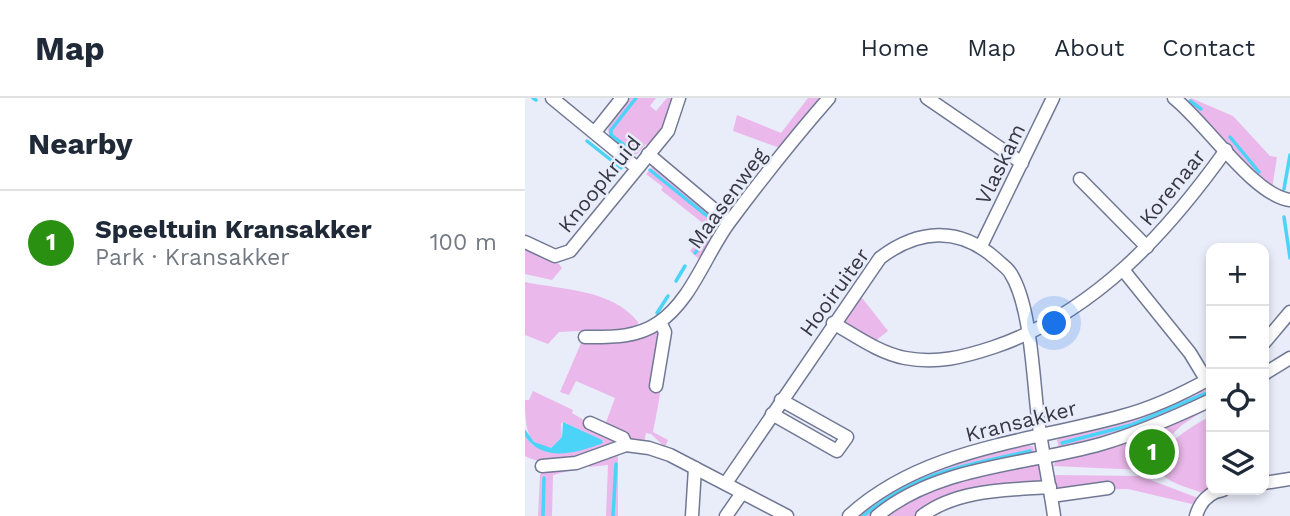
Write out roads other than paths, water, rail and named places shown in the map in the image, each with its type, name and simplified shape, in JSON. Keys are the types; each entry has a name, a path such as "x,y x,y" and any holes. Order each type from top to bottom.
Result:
{"street":[{"path":"552,98 636,167"},
{"path":"595,132 622,98"},
{"name":"Knoopkruid","path":"525,242 555,256 566,254 668,131 679,98"},
{"name":"Maasenweg","path":"585,337 622,337 640,333 660,322 678,305 730,222 829,98"},
{"path":"927,98 1022,163"},
{"name":"Vlaskam","path":"981,246 1053,98"},
{"path":"1174,98 1271,194 1290,200"},
{"name":"Korenaar","path":"833,323 887,354 925,361 961,358 1027,336 1081,303 1124,271 1147,247 1226,150"},
{"path":"648,154 730,222"},
{"name":"Korenaar","path":"1080,179 1147,247"},
{"name":"Hooiruiter","path":"726,484 833,323 880,258 895,247 935,236 960,237 981,246 1010,272 1028,316 1027,336 1054,516"},
{"path":"1124,271 1206,376"},
{"path":"1269,337 1290,312"},
{"path":"656,386 665,332 660,322"},
{"path":"1269,371 1290,358"},
{"name":"Kransakker","path":"849,516 888,484 950,458 1126,415 1206,381"},
{"path":"772,414 837,451 846,437 781,400"},
{"name":"Kransakker","path":"877,516 896,500 947,479 1100,444 1163,422 1206,402"},
{"path":"590,423 623,439 626,445"},
{"path":"541,466 576,463 626,445 649,448 695,468 787,516"},
{"path":"692,516 695,468"},
{"path":"1269,482 1290,479"},
{"path":"922,516 959,498 997,491 1051,492 1108,488"},
{"path":"726,516 742,493"},
{"path":"1196,516 1209,495"}],"water":[{"path":"563,422 602,440 603,443 572,452 551,453 541,450 525,436 525,429 534,442 551,448 562,437"}],"waterway":[{"path":"633,152 611,135 611,130 636,98"},
{"path":"1190,101 1201,109"},
{"path":"1230,137 1259,172"},
{"path":"587,141 621,168"},
{"path":"1284,189 1290,155"},
{"path":"650,170 712,220"},
{"path":"1284,217 1290,258"},
{"path":"695,253 714,228"},
{"path":"676,281 685,266"},
{"path":"657,313 668,296"},
{"path":"1062,443 1131,425 1206,393"},
{"path":"863,516 923,479 962,466 1030,451"},
{"path":"613,516 616,464"},
{"path":"543,516 544,478"}],"place":[{"name":"Speeltuin Kransakker","path":"1152,452"}]}
